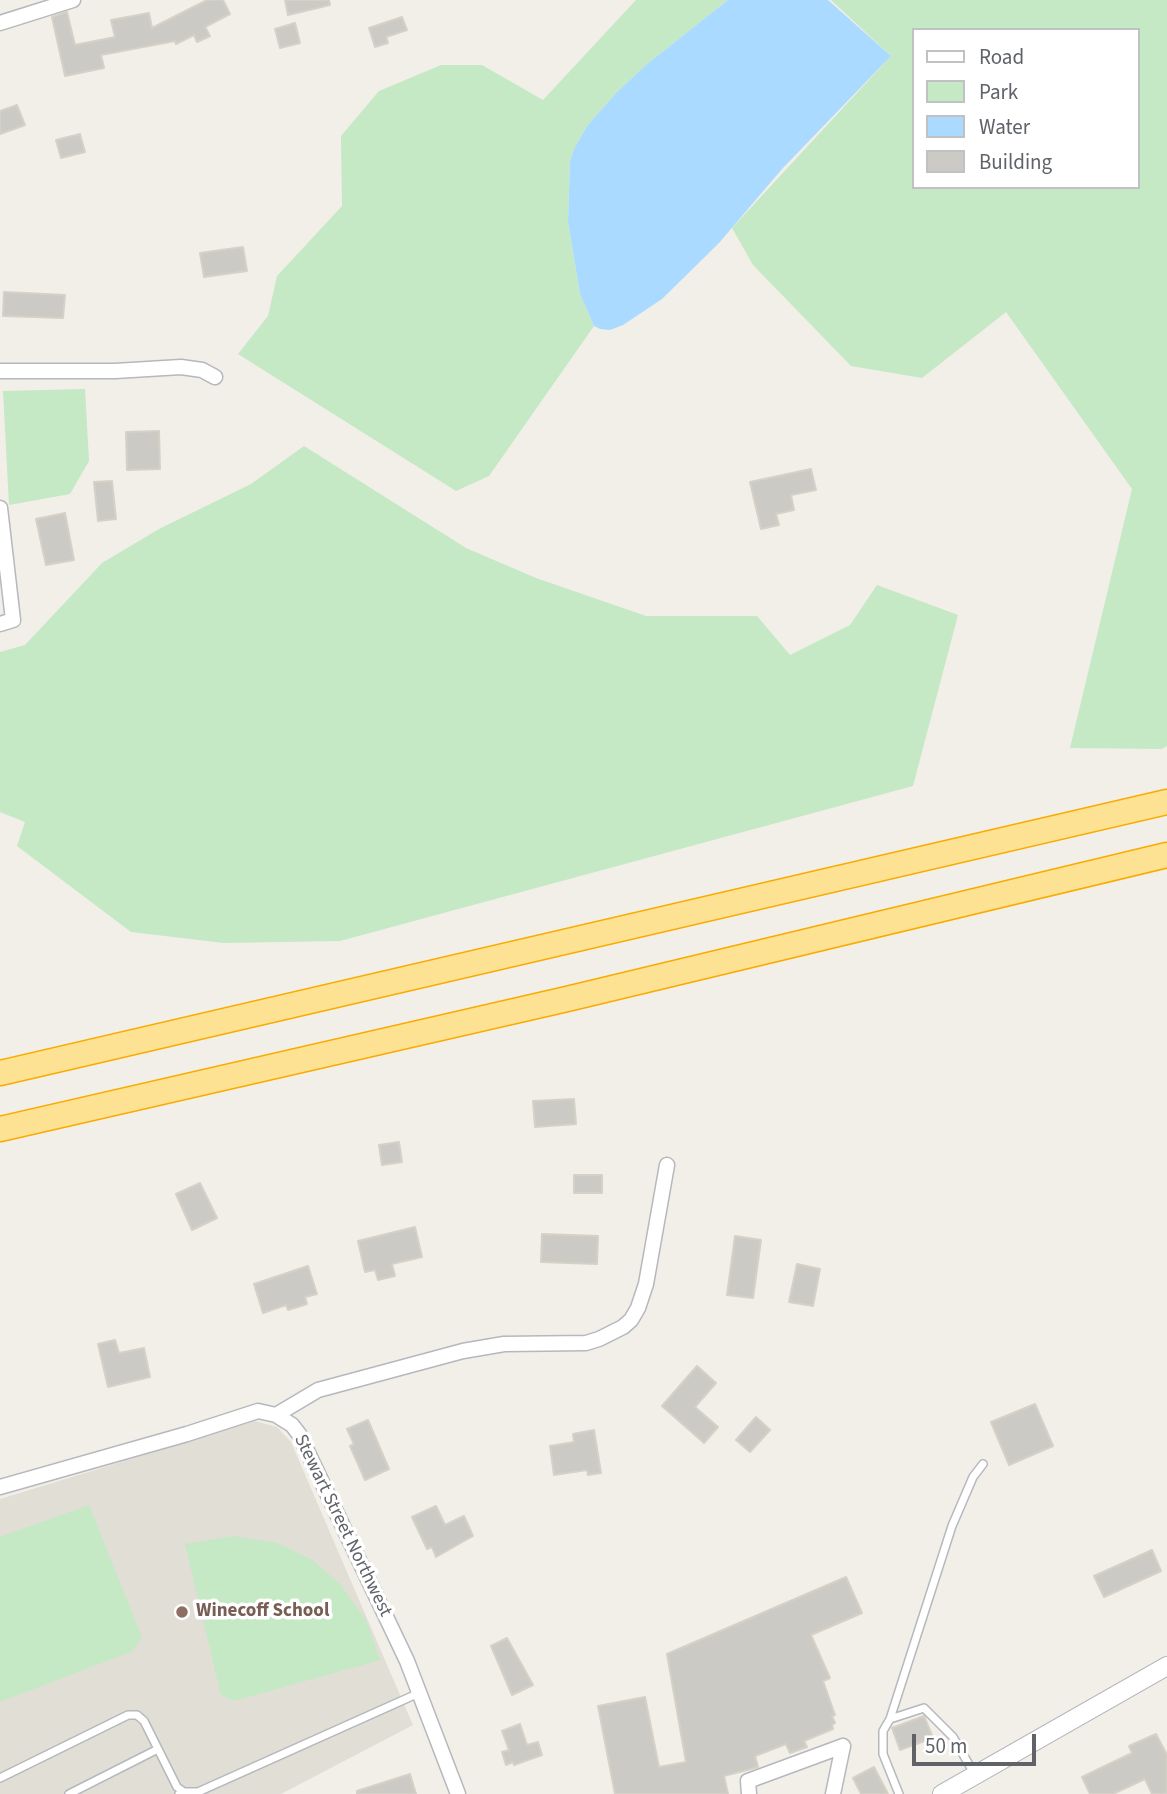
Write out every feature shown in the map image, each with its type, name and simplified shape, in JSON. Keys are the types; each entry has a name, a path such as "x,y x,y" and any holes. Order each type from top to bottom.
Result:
{"highway":[{"path":"0,1073 1167,802"},
{"path":"0,1129 553,1002 1167,855"}],"street":[{"path":"0,23 73,0"},
{"path":"0,371 181,368 202,370 215,377"},
{"path":"0,508 7,622"},
{"path":"0,1487 258,1411 276,1415 318,1390 463,1351 504,1344 586,1343 623,1328 638,1308 646,1284 667,1165"},
{"name":"Stewart Street Northwest","path":"276,1415 292,1425 299,1434 401,1648 458,1794"},
{"path":"942,1794 1167,1666"},
{"path":"749,1794 748,1781 843,1746 834,1794"}],"lane":[{"path":"899,1794 883,1754 883,1731 890,1719 952,1527 973,1477 983,1464"},
{"path":"0,1777 128,1715 138,1715 144,1721 177,1787 182,1793 198,1792 419,1693"},
{"path":"890,1719 924,1708 953,1737 976,1775"},
{"path":"69,1794 158,1749"}],"shaded area":[{"name":"Winecoff School","path":"255,1421 277,1427 291,1442 413,1725 281,1794 0,1794 0,1499"}],"green space":[{"path":"636,0 728,0 647,64 617,92 587,126 574,149 570,161 568,222 580,294 594,326 489,476 456,491 238,354 268,316 277,276 342,206 341,136 379,91 441,65 482,65 543,100"},
{"path":"831,0 1167,0 1167,746 1162,749 1070,748 1132,489 1006,312 922,378 851,366 753,265 732,228 891,56"},
{"path":"85,389 89,461 70,494 9,505 3,391"},
{"path":"304,446 466,548 536,578 646,616 757,616 790,655 850,625 877,585 958,615 913,786 340,941 224,943 131,932 17,846 25,822 0,812 0,652 25,645 102,563 159,529 251,484"},
{"path":"89,1505 142,1637 133,1651 0,1702 0,1537"},
{"path":"233,1536 277,1543 311,1559 340,1584 366,1620 380,1660 234,1701 221,1695 185,1544"}],"water":[{"path":"728,0 828,0 891,56 782,169 719,243 662,299 623,325 610,330 600,329 594,326 580,294 568,222 570,161 574,149 587,126 617,92 647,64"}],"building":[{"path":"207,0 223,0 230,14 205,27 210,36 197,42 194,35 176,44 175,41 101,55 104,68 65,76 52,17 67,12 75,45 115,37 111,20 149,13 152,28"},
{"path":"285,0 329,0 330,5 288,15"},
{"path":"402,17 407,30 386,37 388,43 375,47 369,28"},
{"path":"295,23 300,43 280,48 275,29"},
{"path":"17,105 25,125 0,134 0,111"},
{"path":"80,134 85,152 61,158 56,140"},
{"path":"243,247 247,271 204,277 200,253"},
{"path":"4,292 65,295 63,318 3,316"},
{"path":"159,431 160,469 127,470 126,432"},
{"path":"811,469 816,490 791,495 794,510 776,514 779,525 761,529 750,482"},
{"path":"112,481 116,519 98,521 94,482"},
{"path":"65,513 74,560 46,565 36,519"},
{"path":"574,1099 576,1124 535,1127 533,1101"},
{"path":"399,1142 402,1162 382,1165 379,1145"},
{"path":"574,1175 602,1175 602,1193 574,1193"},
{"path":"200,1183 217,1218 192,1230 176,1194"},
{"path":"415,1227 422,1257 392,1264 395,1276 378,1280 375,1270 365,1272 358,1241"},
{"path":"542,1234 598,1236 597,1264 541,1262"},
{"path":"735,1236 761,1240 753,1298 727,1295"},
{"path":"797,1264 820,1269 813,1306 789,1302"},
{"path":"308,1266 317,1294 305,1297 307,1304 288,1310 286,1305 263,1313 254,1284"},
{"path":"115,1340 119,1353 144,1348 150,1377 108,1387 98,1344"},
{"path":"697,1366 716,1383 695,1407 718,1427 704,1443 662,1406"},
{"path":"1035,1404 1053,1446 1009,1465 991,1422"},
{"path":"756,1417 770,1430 750,1452 736,1440"},
{"path":"368,1420 389,1469 365,1480 350,1446 354,1444 347,1429"},
{"path":"594,1430 601,1473 588,1475 587,1470 554,1475 550,1446 574,1442 573,1434"},
{"path":"436,1506 445,1525 464,1516 473,1536 436,1557 432,1547 427,1549 412,1517"},
{"path":"1152,1550 1161,1571 1104,1597 1094,1576"},
{"path":"846,1577 862,1613 811,1635 830,1678 823,1681 835,1715 832,1716 835,1723 832,1725 833,1729 804,1741 807,1747 790,1753 786,1744 755,1756 758,1767 724,1776 728,1794 615,1794 598,1706 645,1697 659,1767 686,1762 667,1654"},
{"path":"507,1638 533,1685 512,1695 491,1646"},
{"path":"924,1716 933,1738 900,1750 892,1728"},
{"path":"520,1724 527,1745 538,1742 542,1755 514,1765 513,1762 506,1765 502,1752 509,1750 502,1731"},
{"path":"1156,1734 1167,1755 1167,1794 1152,1794 1145,1779 1113,1794 1090,1794 1082,1777 1132,1753 1129,1746"},
{"path":"874,1767 888,1794 861,1794 853,1778"},
{"path":"410,1774 416,1794 357,1794 357,1791"}],"place":[{"name":"Winecoff School","path":"182,1612"}]}
